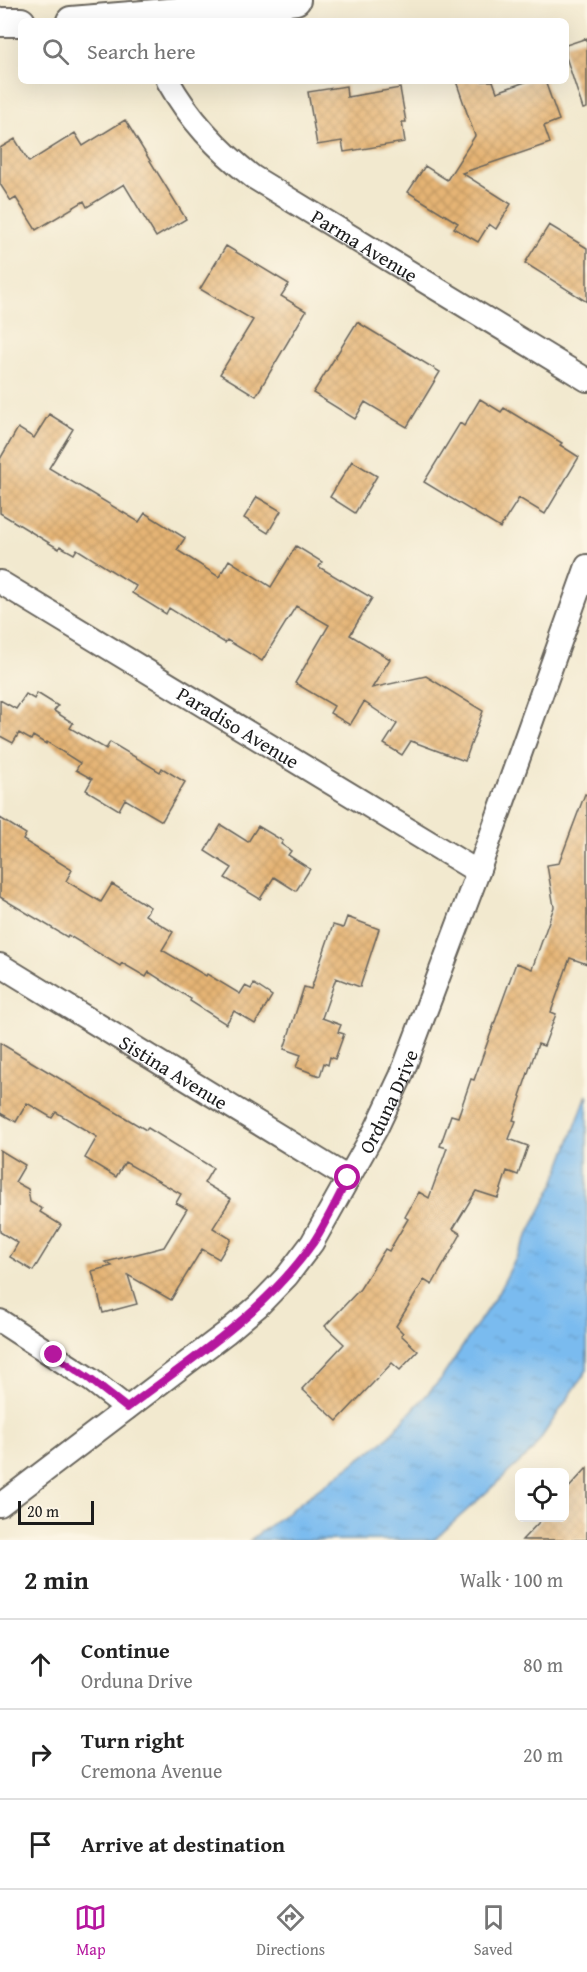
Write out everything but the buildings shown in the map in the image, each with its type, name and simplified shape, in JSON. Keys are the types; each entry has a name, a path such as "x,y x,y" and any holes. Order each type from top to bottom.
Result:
{"street":[{"path":"144,18 296,0"},
{"path":"0,22 18,22"},
{"name":"Parma Avenue","path":"170,84 191,118 207,137 230,160 253,177 587,380"},
{"name":"Orduna Drive","path":"0,1505 226,1333 258,1306 287,1276 312,1243 376,1129 401,1076 478,872 587,566"},
{"name":"Paradiso Avenue","path":"0,582 478,872"},
{"name":"Sistina Avenue","path":"0,965 348,1178"},
{"path":"0,1321 91,1380 127,1408"}],"water":[{"path":"587,1095 587,1370 533,1450 434,1540 250,1540 385,1440 441,1379 498,1293 553,1186"}],"route":[{"path":"54,1355 127,1408 226,1333 258,1306 287,1276 312,1243 348,1178"}]}
